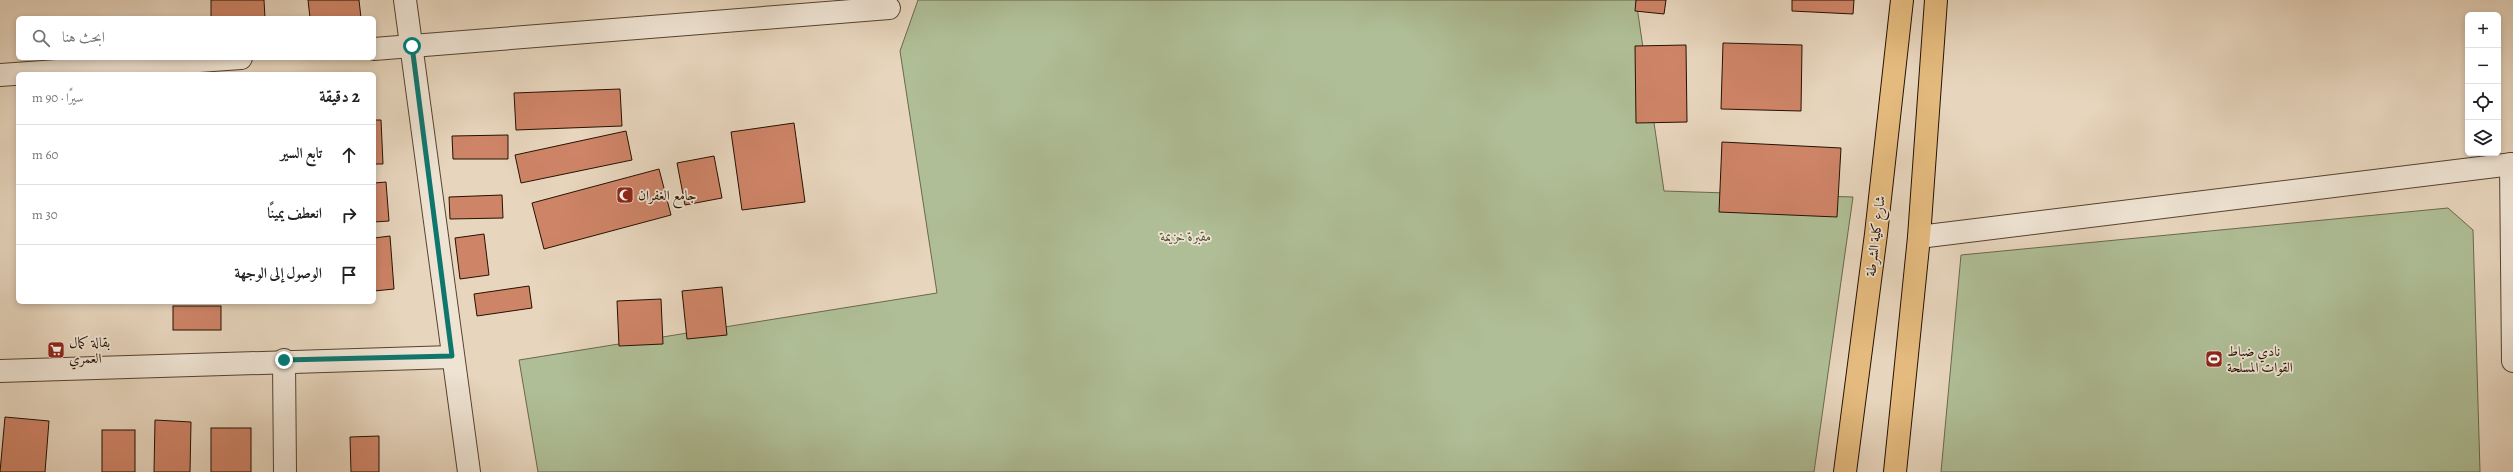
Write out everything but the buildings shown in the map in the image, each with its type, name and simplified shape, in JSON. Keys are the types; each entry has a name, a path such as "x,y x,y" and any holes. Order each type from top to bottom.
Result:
{"main road":[{"name":"شارع كلية الشرطة","path":"1845,472 1876,234 1902,0"},
{"path":"1895,472 1919,237 1936,0"}],"street":[{"path":"405,0 452,356 469,472"},
{"path":"376,49 889,8"},
{"path":"43,72 213,60"},
{"path":"0,75 16,74"},
{"path":"1919,237 2512,164 2513,361"},
{"path":"0,371 284,360 452,356"},
{"path":"284,360 285,472"}],"green space":[{"name":"مقبرة خزيمة","path":"918,0 1636,0 1664,191 1853,197 1814,472 538,472 519,360 937,293 900,51"},
{"name":"نادي ضباط القوات المسلحة","path":"2448,208 2473,230 2480,472 1941,472 1961,255"}],"place":[{"name":"جامع الغفران","path":"625,195"},
{"name":"بقالة كمال العمري","path":"56,350"},
{"name":"نادي ضباط القوات المسلحة","path":"2214,359"}],"route":[{"path":"284,360 452,356 412,46"}]}
